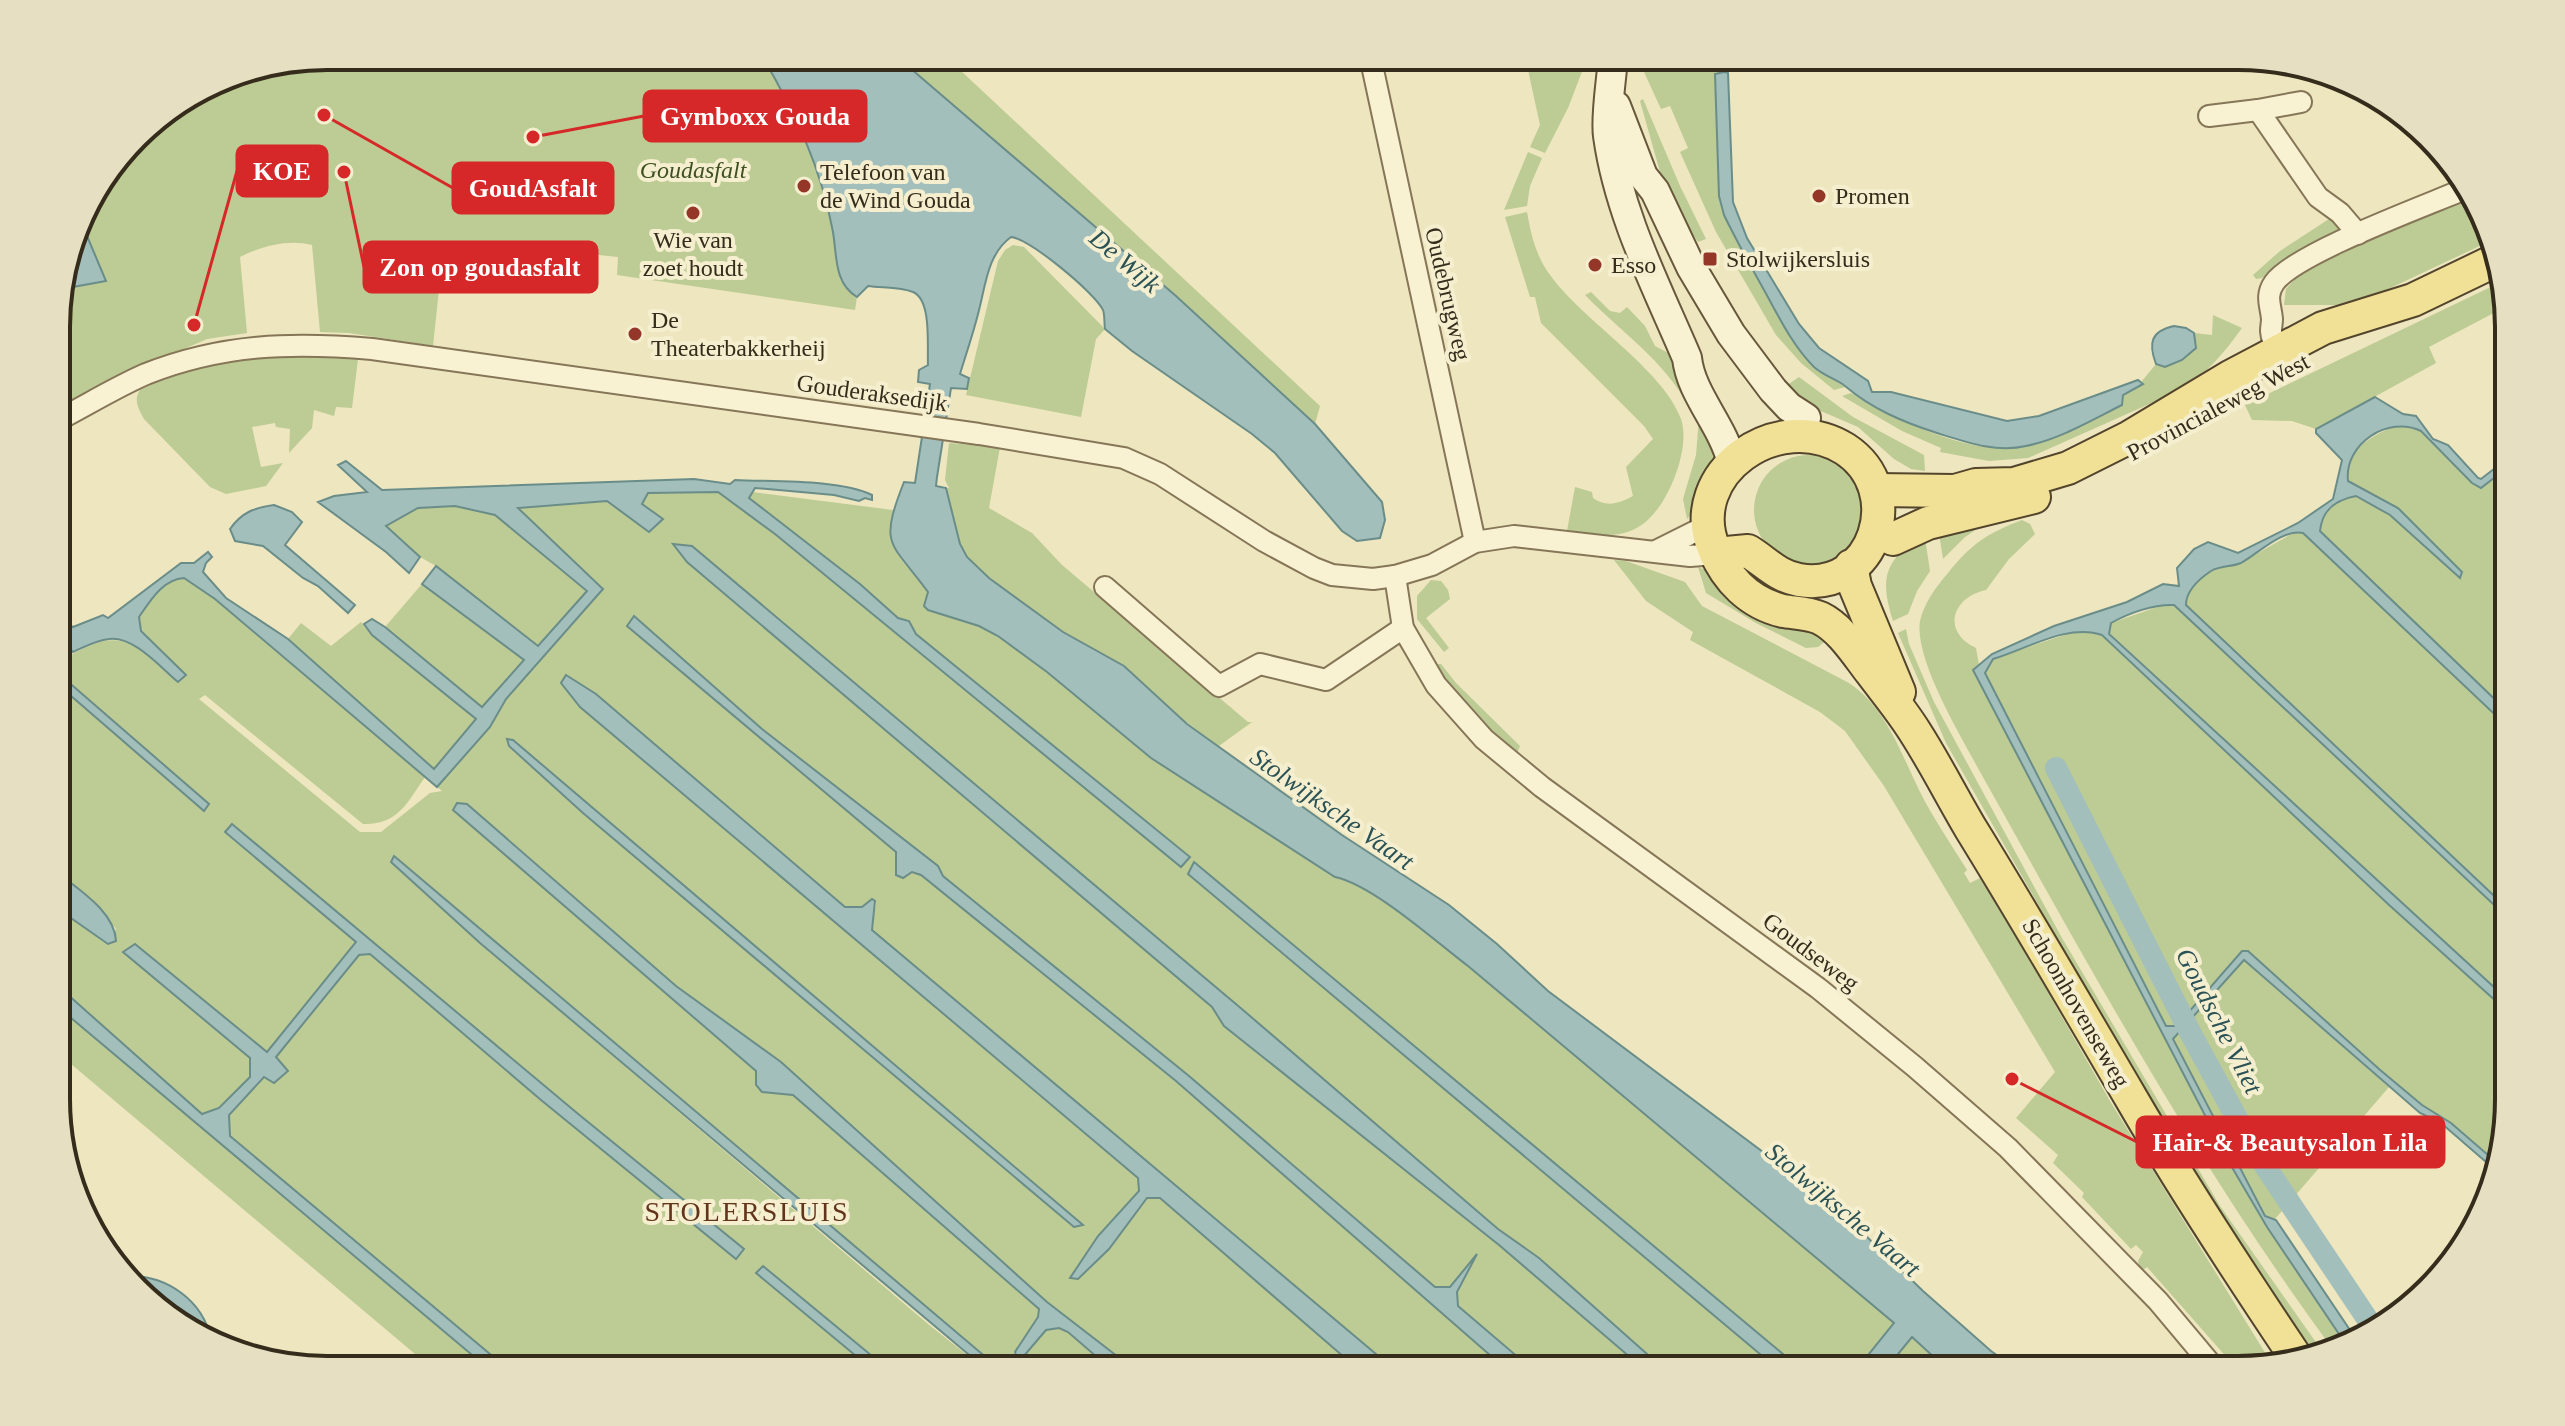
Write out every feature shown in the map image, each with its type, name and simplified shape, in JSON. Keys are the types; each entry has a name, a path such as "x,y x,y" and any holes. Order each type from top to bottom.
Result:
{"main road":[{"path":"1612,70 1607,133 1624,208 1637,247 1687,358 1698,369 1738,457 1747,466 1732,492 1726,515 1727,533 1720,544 1750,572 1778,592 1795,597 1825,597 1880,563 1893,539 1897,513 1873,450 1860,440 1843,430 1802,427 1767,440 1738,457"},
{"path":"1611,94 1643,176 1655,191 1691,267 1731,334 1802,427"},
{"name":"Provincialeweg West","path":"2016,493 2065,487 2094,473 2290,353 2400,312 2413,300 2487,265"},
{"path":"1887,486 1954,480 2016,493"},
{"path":"1858,576 1874,539 1887,486"},
{"path":"1893,539 1928,523 2016,493"},
{"name":"Schoonhovenseweg","path":"1720,544 1731,580 1752,598 1776,609 1815,616 1834,628 1913,729 2134,1103 2291,1350"},
{"name":"Schoonhovenseweg","path":"1858,576 1913,729"}],"street":[{"name":"Oudebrugweg","path":"1373,70 1475,542"},
{"path":"2209,116 2301,102"},
{"path":"2258,110 2318,197 2340,213 2358,234"},
{"path":"2290,353 2288,326 2272,316 2268,303 2273,284 2290,268 2358,234 2457,192"},
{"name":"Gouderaksedijk","path":"70,414 145,375 228,349 321,345 372,349 1124,458 1160,474 1215,512 1332,575 1373,579 1395,576 1432,565 1475,542 1514,536 1690,556 1720,544"},
{"path":"1656,551 1720,544"},
{"name":"Goudseweg","path":"1395,576 1403,628 1436,685 1484,739 1542,787 1818,988 1915,1067 2008,1148 2158,1301 2203,1355"},
{"path":"1105,587 1219,686 1260,664 1326,680 1403,628"}],"green space":[{"name":"Goudasfalt","path":"327,70 770,70 796,119 814,163 828,208 840,277 857,297 855,310 617,275 618,257 551,250 548,265 443,251 433,346 349,333 320,332 312,245 285,243 240,257 247,333 207,339 70,402 73,287 105,281 87,236 113,184 158,134 184,113 245,84 294,72"},
{"path":"912,70 960,70 1320,406 1315,424 1176,296"},
{"path":"1528,70 1583,70 1545,153 1530,147 1540,125"},
{"path":"1724,70 1716,75 1719,196 1724,215 1788,334 1816,368 1845,387 1834,390 1801,363 1776,335 1716,232 1680,152 1688,148 1670,106 1661,109 1644,72"},
{"path":"1643,99 1706,239 1698,242 1671,205 1640,101"},
{"path":"1528,152 1542,158 1530,186 1527,206 1504,210"},
{"path":"2460,197 2481,246 2367,299 2338,305 2284,305 2286,289 2304,269"},
{"path":"1527,212 1535,245 1550,275 1658,382 1681,419 1682,450 1668,492 1643,524 1621,534 1567,531 1575,487 1592,492 1593,498 1608,504 1633,496 1626,467 1653,439 1644,426 1541,323 1535,297 1530,297 1505,217"},
{"path":"2329,219 2340,228 2340,235 2293,254 2262,278 2256,279 2253,275 2280,251"},
{"path":"1013,245 1024,247 1105,329 1096,339 1081,417 966,395 998,261 1005,250"},
{"path":"2491,287 2494,313 2429,347 2436,363 2316,429 2292,421 2252,420 2245,405"},
{"path":"1591,292 1610,311 1620,313 1627,307 1645,326 1655,346 1676,357 1697,403 1689,407 1655,361 1585,295"},
{"path":"2213,315 2242,328 2215,362 2192,383 2028,458 1989,461 1940,452 1941,448 1902,431 1842,396 1851,393 1912,425 1958,441 2004,448 2025,446 2062,434 2122,405 2123,395 2143,384 2142,381 2156,364 2173,364 2183,360 2196,348 2194,333 2212,335"},
{"path":"323,355 358,359 352,408 336,407 334,416 314,410 312,428 289,453 290,429 276,427 275,423 252,427 261,467 283,463 266,486 226,494 210,487 144,419 138,405 140,390 208,367"},
{"path":"1799,377 1853,417 1924,455 1925,471 1911,469 1894,459 1858,427 1807,405 1783,388"},
{"path":"1699,418 1714,450 1715,461 1706,488 1687,519 1683,499 1696,455"},
{"path":"2395,426 2411,426 2421,431 2481,488 2494,478 2494,699 2320,531 2324,517 2331,508 2356,496 2390,515 2460,577 2461,572 2419,528 2348,481 2348,470 2355,452"},
{"path":"949,443 1000,447 989,508 1032,533 1062,565 1248,722 1252,722 1219,746 989,578 967,557 959,544 945,480"},
{"path":"1809,455 1830,459 1848,471 1860,489 1864,510 1860,531 1848,549 1830,561 1809,565 1788,561 1770,549 1758,531 1754,510 1758,489 1770,471 1788,459"},
{"path":"718,492 775,534 1181,866 1189,857 916,634 909,620 898,618 860,584 749,498 752,492 893,510 891,525 894,547 928,592 924,605 998,636 1047,672 1151,758 1335,877 1367,891 1403,915 1895,1323 1868,1355 1784,1355 1194,863 1188,874 1761,1355 1648,1355 1539,1258 1498,1229 692,546 674,544 687,562 1213,1008 1224,1026 1499,1245 1628,1355 1516,1355 1458,1306 1457,1292 1474,1259 1450,1287 1435,1287 1189,1076 943,876 938,866 628,626 897,852 912,872 921,875 1176,1081 1490,1355 1378,1355 872,930 876,903 872,900 862,907 845,908 596,694 566,676 561,683 580,707 1138,1178 1139,1191 1098,1236 1071,1278 1109,1249 1148,1198 1160,1198 1342,1355 1116,1356 1047,1302 781,1062 676,986 468,804 458,803 756,1071 762,1092 793,1095 1039,1309 1038,1317 1015,1352 1021,1356 984,1356 394,856 480,943 968,1356 872,1356 763,1266 757,1274 856,1356 492,1356 230,1136 229,1115 264,1077 287,1070 276,1057 359,955 370,954 735,1259 744,1249 232,824 225,832 356,942 266,1053 136,944 124,951 250,1058 251,1077 219,1108 202,1114 70,997 70,917 108,944 116,929 94,903 70,883 70,657 92,645 118,641 138,649 178,681 185,674 141,631 139,617 164,587 184,578 215,599 425,777 400,811 385,821 363,824 205,695 199,699 360,832 381,832 430,793 442,791 437,787 482,730 490,727 506,699 596,598 517,508 607,501 649,532 662,519 641,504 648,493","holes":["508,739 1074,1227 509,747"]},
{"path":"455,506 495,515 588,591 538,647 436,566 420,557 386,526 418,508"},
{"path":"2022,520 2030,524 2035,534 2009,559 1986,590 1974,594 1959,607 1955,616 1958,633 1976,648 1979,665 1974,669 2259,1215 2339,1334 2326,1340 2189,1135 2020,844 1931,676 1920,637 1920,621 1927,602 1956,563 1999,530"},
{"path":"1989,521 1965,537 1943,559 1938,527"},
{"path":"1924,532 1930,571 1917,591 1908,614 1893,621 1886,591 1889,569 1901,551"},
{"path":"2295,532 2303,533 2494,714 2494,896 2186,606 2191,589 2203,576 2237,565"},
{"path":"1614,560 1626,561 1685,582 1702,606 1849,683 1873,705 1891,731 1930,811 1967,870 1964,873 1970,883 1980,878 1998,905 2110,1101 2266,1354 2225,1355 2147,1267 2140,1272 2138,1261 2143,1252 2136,1245 2131,1249 2082,1197 2084,1193 2053,1163 2058,1155 2016,1118 2055,1072 1884,786 1845,731 1820,712 1690,640 1693,632 1646,601"},
{"path":"1698,567 1829,638 1818,647 1806,648 1756,623 1706,593"},
{"path":"1431,580 1441,581 1450,599 1426,618 1449,648 1444,652 1417,619 1417,596"},
{"path":"422,584 525,660 482,708 385,627"},
{"path":"2163,605 2174,605 2494,903 2494,987 2109,634 2111,623"},
{"path":"361,622 372,636 477,720 434,769 288,639 301,623 331,646"},
{"path":"1906,629 1909,644 1934,702 2062,938 2220,1206 2316,1343 2307,1346 2281,1308 2148,1097 1946,743 1898,633"},
{"path":"2076,631 2102,635 2494,999 2494,1116 2488,1155 2379,1069 2248,951 2242,951 2176,1026 2166,1026 1985,673 1993,659"},
{"path":"1436,664 1441,664 1520,746 1516,756 1472,713"},
{"path":"2243,960 2389,1087 2275,1219 2265,1216 2173,1039"},
{"path":"70,1017 473,1356 417,1356 70,1063"},
{"path":"1059,1327 1095,1356 1024,1356 1046,1330"},
{"path":"1912,1337 1932,1355 1897,1355"}],"water":[{"name":"De Wijk","path":"770,70 912,70 1176,296 1315,424 1382,502 1385,520 1380,538 1357,541 1342,531 1275,453 1105,329 1103,310 1088,292 1046,256 1011,237 993,259 987,277 960,374 969,378 967,389 951,388 937,477 936,486 946,488 960,544 967,557 989,578 1063,632 1124,666 1187,724 1342,835 1449,905 1548,991 1835,1206 1923,1291 1997,1355 1932,1355 1912,1337 1897,1355 1868,1355 1894,1323 1468,966 1385,902 1335,877 1151,758 1047,672 998,636 924,606 928,592 897,552 890,532 904,482 915,483 930,384 918,382 919,370 928,365 926,314 919,297 908,290 868,286 857,297 844,284 821,185 785,98"},
{"path":"1728,73 1733,202 1747,238 1799,324 1819,348 1868,381 1872,392 1891,392 2007,421 2039,416 2138,380 2143,384 2123,395 2122,405 2076,428 2039,443 2004,448 1970,443 1900,419 1866,402 1818,370 1786,330 1724,215 1719,196 1715,74"},
{"path":"87,236 106,281 73,287"},
{"path":"2174,326 2194,333 2196,348 2182,360 2165,367 2156,364 2153,339 2160,331"},
{"path":"2375,397 2403,414 2416,416 2433,439 2448,445 2478,478 2494,469 2494,478 2481,488 2472,483 2421,431 2408,427 2382,430 2371,436 2353,455 2348,481 2398,508 2462,572 2460,578 2390,515 2356,496 2331,507 2320,531 2494,699 2494,714 2303,533 2287,535 2241,563 2211,571 2194,586 2186,605 2494,896 2494,905 2174,605 2150,608 2126,616 2111,623 2109,634 2494,987 2494,999 2102,635 2075,632 2048,639 1993,659 1985,673 2166,1026 2176,1026 2242,951 2248,951 2379,1069 2488,1155 2487,1162 2441,1123 2420,1113 2244,960 2173,1039 2265,1216 2276,1220 2350,1330 2339,1334 2267,1227 2233,1169 1973,670 1992,654 2054,626 2127,602 2163,584 2179,586 2177,568 2194,549 2208,542 2238,553 2298,523 2333,499 2342,460 2316,433 2316,429"},
{"path":"346,461 382,490 694,479 730,484 735,480 824,484 872,495 872,500 865,498 859,501 834,495 755,488 749,498 860,584 898,618 909,621 916,634 1190,857 1181,867 775,534 718,492 648,493 642,504 663,519 649,532 607,501 518,508 603,589 506,699 490,727 437,787 215,599 184,578 163,587 139,617 141,631 186,675 178,682 128,642 104,640 73,652 70,648 70,625 73,627 103,615 108,618 181,563 194,563 208,552 212,557 203,572 226,598 288,639 434,769 476,719 372,635 364,624 372,619 385,627 482,707 524,660 422,584 436,566 538,646 587,591 495,515 455,506 418,508 386,526 420,557 409,573 386,552 318,502 334,496 367,492 338,465"},
{"path":"274,505 292,512 302,522 285,545 355,605 348,613 318,586 263,546 235,541 230,529 239,518 254,509"},
{"path":"673,544 692,546 1498,1229 1539,1258 1648,1355 1628,1355 1499,1245 1224,1026 1212,1007 687,562"},
{"path":"634,616 762,729 938,866 943,876 1189,1076 1435,1287 1450,1287 1477,1254 1457,1292 1458,1306 1516,1355 1490,1355 1176,1081 921,875 912,872 903,878 896,875 896,852 627,626"},
{"path":"566,675 596,694 845,907 862,907 872,899 875,901 872,930 1378,1355 1342,1355 1160,1198 1147,1198 1109,1249 1078,1279 1070,1278 1098,1236 1139,1191 1138,1178 580,707 561,683"},
{"path":"70,683 209,804 204,811 70,695"},
{"path":"507,739 513,740 1083,1225 1074,1227 583,813 509,746"},
{"path":"457,803 467,804 676,986 781,1062 1047,1302 1116,1356 1095,1356 1059,1328 1046,1330 1024,1356 1016,1356 1015,1352 1038,1317 1039,1309 793,1095 762,1092 756,1085 756,1071 453,810"},
{"path":"232,824 744,1249 736,1259 541,1100 370,954 359,955 276,1057 288,1071 274,1083 264,1077 229,1115 230,1136 492,1356 473,1356 70,1017 70,997 202,1114 219,1108 250,1077 250,1058 123,952 135,944 267,1052 356,942 225,832"},
{"path":"394,856 984,1356 970,1356 480,943 391,862"},
{"path":"1194,862 1784,1355 1761,1355 1188,874"},
{"path":"70,882 103,911 114,930 116,941 108,944 70,917"},
{"path":"763,1266 872,1356 856,1356 756,1273"},
{"path":"141,1277 158,1280 182,1293 207,1325 171,1303"}],"waterway":[{"name":"Goudsche Vliet","path":"2056,768 2191,1034 2253,1148 2368,1320"}],"place":[{"name":"GoudAsfalt","path":"324,115"},
{"name":"Gymboxx Gouda","path":"533,137"},
{"name":"Zon op goudasfalt","path":"344,172"},
{"name":"Telefoon van de Wind Gouda","path":"804,186"},
{"name":"Promen","path":"1819,196"},
{"name":"Wie van zoet houdt","path":"693,213"},
{"name":"Stolwijkersluis","path":"1710,259"},
{"name":"Esso","path":"1595,265"},
{"name":"KOE","path":"194,325"},
{"name":"De Theaterbakkerheij","path":"635,334"},
{"name":"Hair-& Beautysalon Lila","path":"2012,1079"}],"district":[{"name":"STOLERSLUIS","path":"747,1211"}],"water label":[{"name":"Stolwijksche Vaart","path":"1332,809"},
{"name":"Stolwijksche Vaart","path":"1843,1210"}]}
